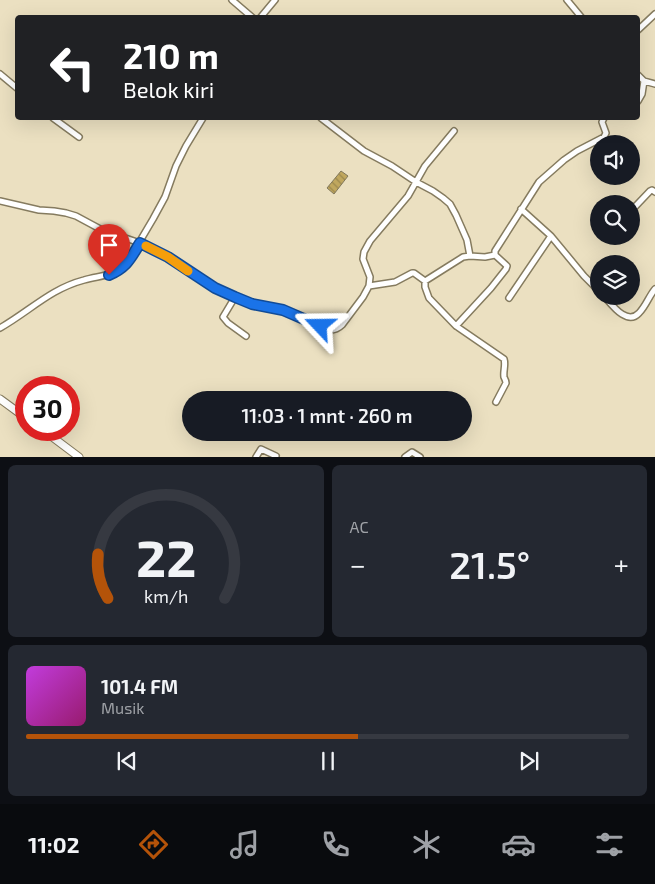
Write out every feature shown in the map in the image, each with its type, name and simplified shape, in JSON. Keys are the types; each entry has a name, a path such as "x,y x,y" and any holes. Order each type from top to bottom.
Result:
{"street":[{"path":"232,0 250,15"},
{"path":"262,15 275,0"},
{"path":"567,0 580,15"},
{"path":"640,28 655,14"},
{"path":"0,74 15,86"},
{"path":"640,77 644,81 655,84"},
{"path":"640,98 644,81"},
{"path":"56,120 79,137"},
{"path":"0,328 53,292 85,280 109,275 122,269 140,243 164,197 186,146 202,120"},
{"path":"325,120 364,151 434,191 450,204 467,240 470,256"},
{"path":"495,255 497,247 539,182 564,160 604,137 606,133 603,120"},
{"path":"0,201 39,210 54,210 76,216 102,230 140,243 168,257 215,288 235,297 258,305 283,310 333,330 342,325 370,286 370,277 363,259 364,252 370,241 408,196 425,166 454,131"},
{"path":"640,202 650,191 655,192"},
{"path":"521,209 552,236 590,282"},
{"path":"509,298 552,236"},
{"path":"425,281 463,258 495,255"},
{"path":"456,326 506,269 506,265 495,255"},
{"path":"370,286 395,282 412,273 425,281 429,298 456,326 504,359 506,383 496,402"},
{"path":"613,305 625,316 632,318 639,314 655,289"},
{"path":"235,297 223,316 228,323 246,336"},
{"path":"0,399 15,410"},
{"path":"59,441 80,456"},
{"path":"256,456 261,449 276,456"},
{"path":"405,456 412,452 420,456"}],"building":[{"path":"341,171 348,176 334,194 327,188"}],"slow traffic":[{"path":"146,246 168,257 188,271"}],"route":[{"path":"109,275 122,269 140,243 168,257 215,288 252,304 283,310 320,326"}]}
